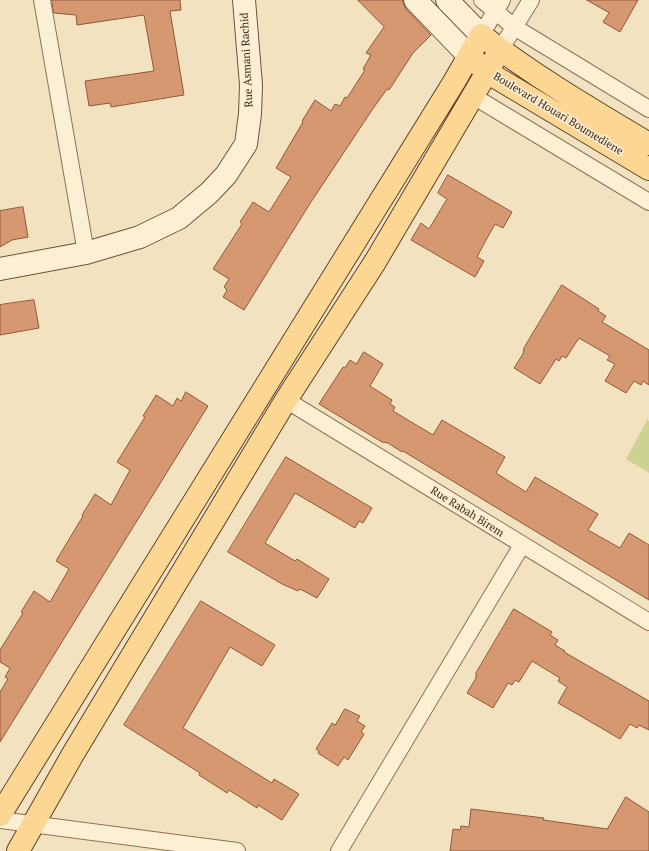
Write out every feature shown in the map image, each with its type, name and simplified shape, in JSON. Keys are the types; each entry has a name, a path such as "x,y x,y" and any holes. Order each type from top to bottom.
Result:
{"main road":[{"path":"0,815 481,35"},
{"name":"Boulevard Houari Boumediene","path":"481,35 500,50 562,92 649,144"},
{"path":"18,851 73,754 286,400 375,262 500,50"},
{"name":"Boulevard Houari Boumediene","path":"469,56 487,72 649,169"}],"street":[{"path":"42,0 86,253"},
{"name":"Rue Asmani Rachid","path":"0,269 86,253 140,237 179,218 209,193 226,175 246,144 250,114 251,85 244,0"},
{"path":"416,0 469,56"},
{"path":"447,0 481,35 498,6"},
{"path":"482,0 498,6 514,27 649,109"},
{"path":"500,50 531,0"},
{"path":"473,96 649,202"},
{"name":"Rue Rabah Birem","path":"286,400 649,622"},
{"path":"339,851 522,545"},
{"path":"0,820 237,851"}],"green space":[{"path":"647,420 649,421 649,473 626,459"}],"building":[{"path":"52,0 180,0 181,10 170,11 184,95 111,107 110,103 89,106 85,81 154,71 144,15 77,25 76,15 54,13"},
{"path":"358,0 403,0 406,9 431,35 413,53 389,90 387,89 372,110 309,205 244,310 223,297 227,290 224,287 229,279 213,269 242,224 240,222 253,202 269,212 291,177 276,168 315,100 331,111 335,104 340,106 365,70 363,69 371,55 366,53 384,27"},
{"path":"587,0 638,0 620,32 603,22 609,13"},
{"path":"448,175 512,212 503,228 495,224 477,257 484,261 475,277 411,240 421,223 429,229 447,199 438,193"},
{"path":"23,207 28,237 12,240 0,247 0,211"},
{"path":"562,285 599,309 598,311 606,316 602,322 649,350 649,385 643,381 641,385 634,381 626,393 605,381 615,364 607,360 610,356 579,338 566,358 562,356 559,361 556,359 540,384 514,368 523,354 524,348"},
{"path":"34,300 39,328 0,335 0,305"},
{"path":"364,352 383,364 370,386 392,400 390,404 395,407 393,411 433,435 442,420 505,457 496,473 526,492 535,477 598,514 588,530 620,548 629,533 649,545 649,600 403,451 402,452 388,443 382,442 319,404 343,367 345,368 350,360 356,364"},
{"path":"186,392 208,406 0,742 0,692 8,679 5,677 10,668 0,662 0,650 23,613 21,612 34,591 50,602 69,569 56,561 95,494 111,505 130,470 117,462 145,417 143,416 156,395 173,406 177,398 181,401"},
{"path":"286,457 372,508 363,523 359,521 355,528 295,493 265,543 295,561 297,559 329,579 317,598 300,589 298,591 282,584 228,552"},
{"path":"201,601 275,645 262,666 230,647 183,728 272,783 274,779 299,794 282,820 258,805 257,808 229,790 227,793 199,775 200,773 124,725"},
{"path":"514,609 552,632 550,635 558,640 555,645 565,651 564,652 649,701 649,730 639,725 637,728 630,724 620,739 558,703 567,687 558,681 560,678 532,661 519,682 515,680 512,685 508,683 493,708 467,693 476,678 476,673"},
{"path":"345,709 360,716 357,721 365,726 361,732 364,734 348,760 344,757 338,766 318,753 319,751 316,749 332,723 335,725"},
{"path":"626,797 649,812 649,851 450,851 453,829 460,830 461,826 469,827 471,809 544,818 543,820 607,829"}]}
